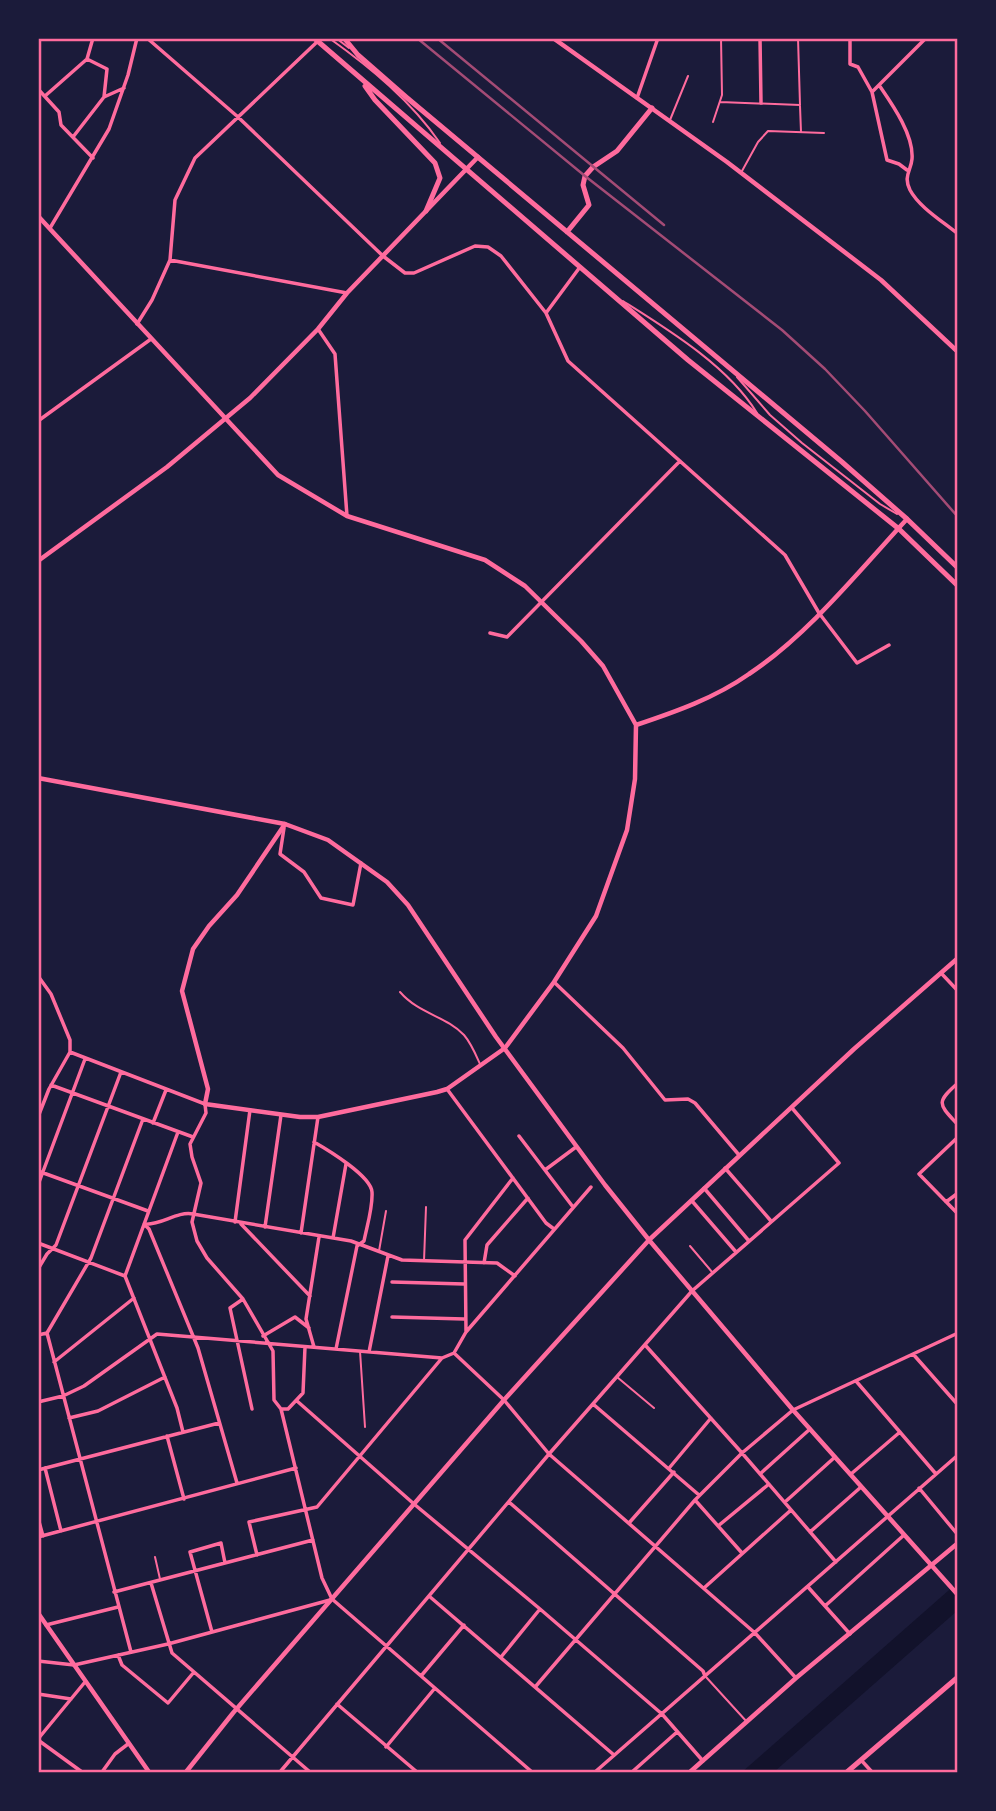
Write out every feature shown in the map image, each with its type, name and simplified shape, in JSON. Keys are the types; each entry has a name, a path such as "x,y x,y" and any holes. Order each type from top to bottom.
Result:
{"main road":[{"path":"344,38 358,55 478,157 842,461 957,568"},
{"path":"553,38 741,172 881,280 957,352"},
{"path":"316,40 688,360 898,529 957,586"},
{"path":"362,81 374,100 435,163 440,172 426,211"},
{"path":"567,232 589,205 583,186 584,176 617,151 652,108"},
{"path":"38,561 167,467 250,398 317,329 347,292 478,157"},
{"path":"38,216 137,324 153,337 224,419 278,475 347,516 485,560 542,601 603,666 636,725 635,779 627,830 596,916 554,982 505,1048 447,1089 318,1117 300,1118 205,1104 208,1089 182,991 193,949 209,926 237,895 285,824"},
{"path":"636,725 710,697 749,674 787,646 907,519"},
{"path":"38,778 285,824 328,840 387,882 408,905 576,1147 649,1240 793,1410 957,1595"},
{"path":"186,1773 236,1709 504,1400 649,1240 738,1155 957,958"},
{"path":"690,1773 796,1678 957,1543"},
{"path":"38,1613 149,1773"},
{"path":"847,1773 957,1677"}],"street":[{"path":"45,96 87,59 93,38"},
{"path":"50,228 109,130 124,88 137,38"},
{"path":"147,38 238,117 405,274 414,273 475,246 488,247 501,256 546,313 568,361 785,555 819,613 857,663 889,645"},
{"path":"637,98 658,38"},
{"path":"760,38 761,103"},
{"path":"850,38 849,64 858,67 872,92 887,160 908,170"},
{"path":"916,38 921,44"},
{"path":"872,92 926,38"},
{"path":"137,324 152,300 170,260 175,200 195,158 316,40"},
{"path":"87,59 107,69 104,97"},
{"path":"879,85 905,127 912,159 905,179 915,198 957,234"},
{"path":"73,137 104,97 124,88"},
{"path":"38,89 59,112 61,125 93,158"},
{"path":"170,260 347,292"},
{"path":"546,313 580,267"},
{"path":"317,329 335,354 347,516"},
{"path":"38,421 153,337"},
{"path":"490,632 507,637 681,461"},
{"path":"285,824 280,853 304,872 321,898 353,905 361,863"},
{"path":"941,972 957,991"},
{"path":"38,976 51,994 70,1040 70,1052 51,1085 38,1117"},
{"path":"554,982 623,1048 665,1100 688,1098 695,1102 738,1155"},
{"path":"70,1052 205,1104 206,1112 191,1144 192,1157 201,1183 192,1222 197,1241 207,1258 243,1299 273,1351 274,1400 281,1409 322,1578 332,1599 532,1773"},
{"path":"38,1185 85,1058"},
{"path":"38,1269 55,1245 121,1072"},
{"path":"957,1083 940,1101 957,1125"},
{"path":"51,1085 193,1137"},
{"path":"447,1089 546,1223 554,1229"},
{"path":"153,1123 166,1090"},
{"path":"280,1773 549,1454 692,1291 839,1163 791,1107"},
{"path":"237,1222 250,1110"},
{"path":"265,1227 281,1115"},
{"path":"301,1233 318,1117"},
{"path":"131,1653 47,1333 91,1258 143,1119"},
{"path":"124,1276 178,1132"},
{"path":"519,1136 573,1207"},
{"path":"957,1137 919,1174 957,1214"},
{"path":"314,1142 346,1163 368,1182 373,1190 364,1241 357,1246 336,1349"},
{"path":"545,1170 576,1147"},
{"path":"334,1238 346,1163"},
{"path":"725,1168 771,1221"},
{"path":"41,1172 148,1212"},
{"path":"466,1332 465,1240 513,1178"},
{"path":"257,1555 249,1522 317,1507 442,1358 454,1353 466,1332 591,1187"},
{"path":"704,1188 749,1241"},
{"path":"946,1202 957,1193"},
{"path":"484,1263 487,1245 528,1198"},
{"path":"691,1200 736,1252"},
{"path":"144,1224 152,1225 194,1213 334,1238 360,1244 388,1256 424,1262 497,1263 514,1276"},
{"path":"237,1222 310,1296"},
{"path":"144,1224 149,1229 194,1337 237,1483"},
{"path":"314,1348 306,1319 320,1236"},
{"path":"38,1243 124,1276 150,1337 183,1432"},
{"path":"369,1352 388,1256"},
{"path":"392,1282 464,1284"},
{"path":"54,1362 134,1298"},
{"path":"243,1299 230,1308 252,1409"},
{"path":"263,1335 295,1317 310,1330"},
{"path":"392,1317 464,1319"},
{"path":"38,1335 47,1333"},
{"path":"536,1686 699,1495 742,1453 793,1410 957,1333"},
{"path":"38,1402 63,1396 84,1385 157,1334 442,1358"},
{"path":"645,1345 836,1562"},
{"path":"281,1409 288,1409 303,1393 305,1347"},
{"path":"454,1353 504,1400 549,1454 755,1633 796,1678"},
{"path":"913,1354 957,1405"},
{"path":"69,1418 98,1411 165,1377"},
{"path":"856,1381 936,1474"},
{"path":"297,1401 662,1714 703,1761"},
{"path":"593,1404 699,1495"},
{"path":"669,1468 711,1418"},
{"path":"38,1470 219,1423"},
{"path":"761,1474 810,1429"},
{"path":"850,1474 900,1432"},
{"path":"167,1436 184,1499"},
{"path":"595,1773 957,1455"},
{"path":"785,1502 835,1457"},
{"path":"45,1468 61,1531"},
{"path":"38,1518 41,1537 296,1468"},
{"path":"629,1524 674,1472"},
{"path":"718,1526 769,1484"},
{"path":"810,1532 861,1486"},
{"path":"919,1488 957,1535"},
{"path":"695,1500 742,1553"},
{"path":"509,1502 703,1671 705,1676"},
{"path":"704,1588 792,1510"},
{"path":"825,1606 904,1535"},
{"path":"114,1592 313,1540"},
{"path":"212,1632 190,1552 221,1543 225,1563"},
{"path":"151,1583 172,1653 310,1773"},
{"path":"808,1587 849,1634"},
{"path":"429,1595 614,1755"},
{"path":"38,1661 74,1665 131,1653 332,1599"},
{"path":"46,1625 118,1607"},
{"path":"501,1657 540,1609"},
{"path":"421,1676 464,1625"},
{"path":"118,1655 122,1665 168,1703 194,1672"},
{"path":"82,1773 38,1740 85,1682"},
{"path":"386,1747 435,1688"},
{"path":"38,1694 71,1699"},
{"path":"337,1704 416,1773"},
{"path":"632,1773 677,1732"},
{"path":"102,1773 115,1754 128,1744"},
{"path":"861,1760 873,1773"}],"lane":[{"path":"329,38 403,98 443,148"},
{"path":"336,38 358,55"},
{"path":"713,122 720,102 721,38"},
{"path":"798,38 801,132"},
{"path":"670,121 688,76"},
{"path":"720,102 800,105"},
{"path":"741,172 758,142 768,131 824,133"},
{"path":"613,295 673,333 719,370 750,401 761,418"},
{"path":"730,369 770,415 802,443 880,504 907,519"},
{"path":"400,992 409,1002 453,1026 466,1037 481,1065"},
{"path":"424,1262 426,1207"},
{"path":"379,1252 386,1211"},
{"path":"690,1246 713,1273"},
{"path":"360,1351 365,1427"},
{"path":"617,1377 654,1408"},
{"path":"155,1557 160,1580"},
{"path":"705,1676 747,1723"}],"shaded area":[{"path":"957,1583 957,1611 774,1772 742,1772"}],"railway":[{"path":"417,38 585,176 782,330 825,369 865,411 958,517"},
{"path":"437,38 664,225"}]}
